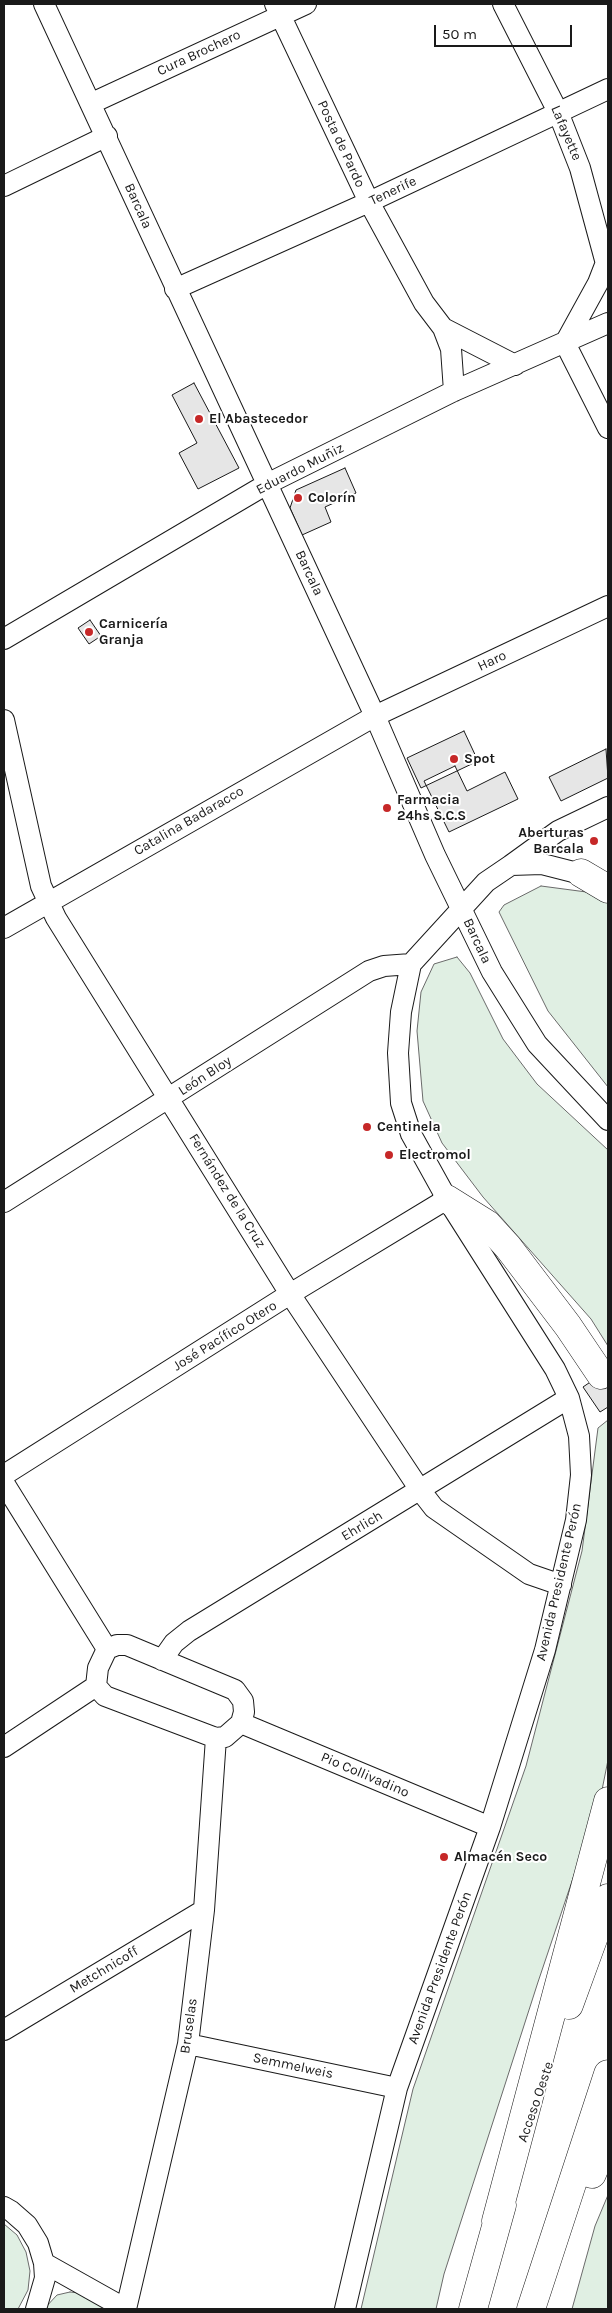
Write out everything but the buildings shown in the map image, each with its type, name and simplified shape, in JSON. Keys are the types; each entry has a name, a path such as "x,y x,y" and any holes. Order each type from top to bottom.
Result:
{"highway":[{"path":"581,873 608,889"},
{"path":"447,1199 487,1224 508,1247 568,1326 601,1375"},
{"path":"496,2221 608,1801"},
{"name":"Acceso Oeste","path":"473,2309 496,2221 561,2028 608,1898"},
{"path":"531,2309 608,2074"},
{"path":"536,2309 608,2135"}],"street":[{"name":"Barcala","path":"44,4 92,103 175,289 375,716 435,855 492,972 525,1026 550,1059 608,1120"},
{"name":"Cura Brochero","path":"92,103 278,10 306,4"},
{"name":"Lafayette","path":"503,4 558,112 580,168 607,268"},
{"name":"Posta de Pardo","path":"278,10 369,202 424,303 443,328 451,349 454,391"},
{"name":"Tenerife","path":"175,289 369,202 608,90"},
{"path":"4,186 107,136"},
{"path":"607,268 565,343 608,428"},
{"name":"Eduardo Muñiz","path":"4,639 267,484 454,391 608,324"},
{"path":"443,328 515,365"},
{"name":"Haro","path":"375,716 608,606"},
{"name":"Catalina Badaracco","path":"4,928 48,901 375,716"},
{"name":"Fernández de la Cruz","path":"4,720 42,886 56,918 290,1294 420,1490 434,1508 512,1564 529,1574 562,1585"},
{"path":"411,964 486,882 558,831 608,807"},
{"path":"511,865 536,864 581,873 608,883"},
{"name":"León Bloy","path":"4,1202 170,1099 369,971 384,966 411,964"},
{"name":"Avenida Presidente Perón","path":"345,2309 397,2088 490,1827 524,1722 562,1585 576,1520 581,1475 579,1436 569,1398 555,1369 447,1199 411,1134 401,1104 398,1053 401,1012 411,964"},
{"name":"José Pacífico Otero","path":"4,1475 290,1294 447,1199"},
{"name":"Ehrlich","path":"162,1660 174,1643 189,1631 569,1398"},
{"path":"4,1483 107,1649"},
{"path":"117,1645 127,1645 162,1660 235,1690 243,1701 244,1712 240,1723 225,1737 216,1738 105,1696 96,1686 98,1668 107,1649 117,1645"},
{"path":"4,1747 96,1686"},
{"name":"Pio Collivadino","path":"240,1723 490,1827"},
{"name":"Bruselas","path":"126,2309 188,2044 204,1910 216,1738"},
{"name":"Metchnicoff","path":"4,2030 204,1910"},
{"name":"Semmelweis","path":"188,2044 397,2088"},
{"path":"6,2206 27,2225 44,2263 45,2278 36,2309"},
{"path":"44,2263 126,2309"}],"green space":[{"path":"541,886 594,893 608,900 608,1087 548,1011 499,912 504,905"},
{"path":"457,957 470,973 503,1039 537,1084 608,1150 608,1346 591,1319 483,1197 442,1143 423,1101 417,1031 421,992 434,964"},
{"path":"608,1420 608,1760 601,1795 538,1982 444,2274 436,2309 361,2309 413,2089 526,1766 582,1551 598,1428"},
{"path":"608,2195 608,2309 572,2309 595,2226"},
{"path":"4,2224 17,2235 26,2252 30,2271 28,2290 18,2309 4,2309"},
{"path":"70,2292 79,2293 106,2309 44,2309 57,2295"}],"place":[{"name":"El Abastecedor","path":"199,419"},
{"name":"Colorín","path":"298,498"},
{"name":"Carnicería Granja","path":"89,632"},
{"name":"Spot","path":"454,759"},
{"name":"Farmacia 24hs S.C.S","path":"387,808"},
{"name":"Aberturas Barcala","path":"594,841"},
{"name":"Centinela","path":"367,1127"},
{"name":"Electromol","path":"389,1155"},
{"name":"Almacén Seco","path":"444,1857"}]}
